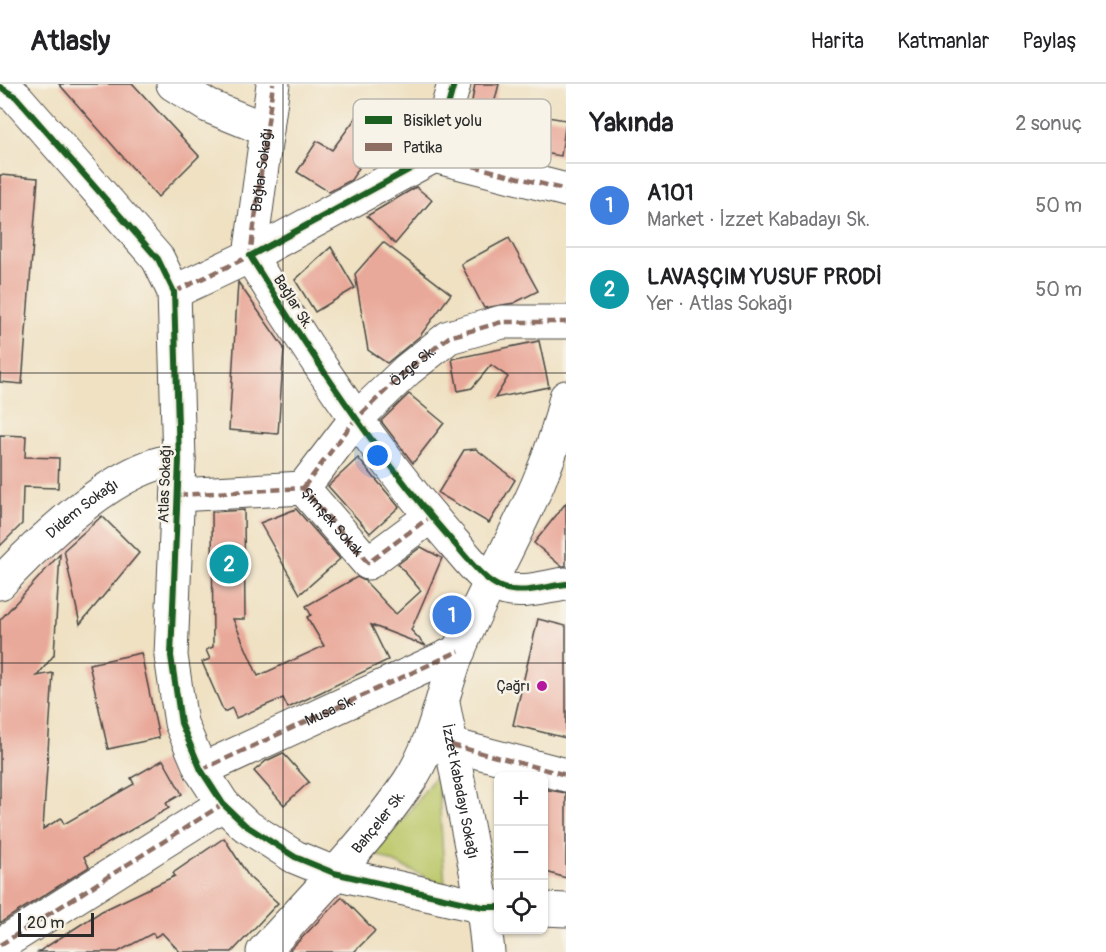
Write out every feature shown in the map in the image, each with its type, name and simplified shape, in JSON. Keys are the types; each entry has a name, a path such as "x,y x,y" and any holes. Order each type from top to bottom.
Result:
{"street":[{"path":"173,84 208,105 267,130"},
{"name":"Bağlar Sokağı","path":"250,256 273,84"},
{"path":"450,99 454,84"},
{"name":"Atlas Sokağı","path":"0,87 16,97 158,259 174,292 179,460 171,656 181,723 201,770 223,804 244,825 279,849 334,873 491,907"},
{"path":"174,292 250,256 412,168"},
{"path":"481,168 566,190"},
{"name":"Bağlar Sk.","path":"250,256 355,420 431,516 492,582"},
{"name":"Özge Sk.","path":"303,488 355,420 407,370 449,337 502,322 566,322"},
{"path":"539,477 557,434 566,397"},
{"path":"539,477 566,442"},
{"name":"Didem Sokağı","path":"0,583 53,529 125,478 149,465 179,460"},
{"name":"Bahçeler Sk.","path":"263,952 334,873 409,782 432,735 459,651 539,477"},
{"name":"Şimşek Sokak","path":"178,495 303,488 368,563 431,516"},
{"path":"492,582 501,588 513,590 566,584"},
{"name":"Musa Sk.","path":"201,770 459,651"},
{"name":"İzzet Kabadayı Sokağı","path":"443,702 451,745 491,907 488,952"},
{"path":"451,745 566,775"},
{"path":"0,945 223,804"},
{"path":"548,909 566,910"}],"green space":[{"path":"440,770 439,795 445,886 373,853 405,817"}],"building":[{"path":"59,84 133,84 199,156 158,197"},
{"path":"475,84 499,84 495,99 472,99"},
{"path":"551,118 566,120 561,156 551,154"},
{"path":"353,122 353,168 359,168 351,180 329,192 297,172 317,141 332,150"},
{"path":"0,175 38,178 22,384 0,382"},
{"path":"416,187 432,200 395,244 367,216"},
{"path":"509,238 538,291 514,303 484,308 461,264"},
{"path":"383,242 451,294 420,336 387,363 368,350 355,274"},
{"path":"331,247 355,288 315,312 295,280"},
{"path":"238,282 284,348 278,434 229,430"},
{"path":"539,341 549,387 495,398 508,377 491,365 472,388 458,391 452,359"},
{"path":"409,394 444,423 413,463 381,421"},
{"path":"0,435 26,436 25,457 59,458 58,488 23,487 22,524 0,546"},
{"path":"476,449 515,480 489,523 438,493 464,450"},
{"path":"358,458 399,507 370,533 328,486"},
{"path":"566,503 566,566 561,566 534,543"},
{"path":"296,509 340,559 300,594 260,523"},
{"path":"244,510 245,619 233,619 258,676 324,646 307,617 311,615 306,606 357,577 365,581 396,614 421,591 398,564 421,547 442,558 411,630 426,646 371,625 388,660 288,708 283,698 236,718 232,708 224,712 202,662 210,659 206,650 213,647 212,512"},
{"path":"102,516 139,553 80,624 64,550"},
{"path":"60,554 54,655 37,676 53,673 43,829 61,818 64,824 134,784 131,778 163,760 182,794 166,803 169,808 84,857 89,867 0,923 0,620"},
{"path":"538,619 566,626 566,738 513,725"},
{"path":"141,653 159,738 108,749 89,664"},
{"path":"283,753 309,782 284,805 254,771 266,761"},
{"path":"548,790 566,793 566,878 548,873"},
{"path":"224,838 249,877 278,903 232,952 180,952 162,933 155,937 153,933 118,952 38,952 102,911 175,876 173,873"},
{"path":"342,897 375,931 354,952 288,952"}],"marked path":[{"path":"174,292 250,256 273,84"},
{"path":"481,168 566,190"},
{"path":"303,488 355,420 407,370 449,337 502,322 566,322"},
{"path":"178,495 303,488 368,563 431,516"},
{"path":"201,770 459,651"},
{"path":"451,745 566,775"},
{"path":"0,945 223,804"}],"cycle path":[{"path":"450,99 454,84"},
{"path":"0,87 16,97 158,259 174,292 179,460 171,656 181,723 201,770 223,804 245,825 295,857 334,873 483,907 494,907"},
{"path":"412,168 250,256 321,367 371,439 424,508 476,568 496,585 510,590 518,591 566,584"}],"place":[{"name":"LAVAŞÇIM YUSUF PRODİ","path":"229,564"},
{"name":"A101","path":"452,615"},
{"name":"Çağrı","path":"542,686"}]}
